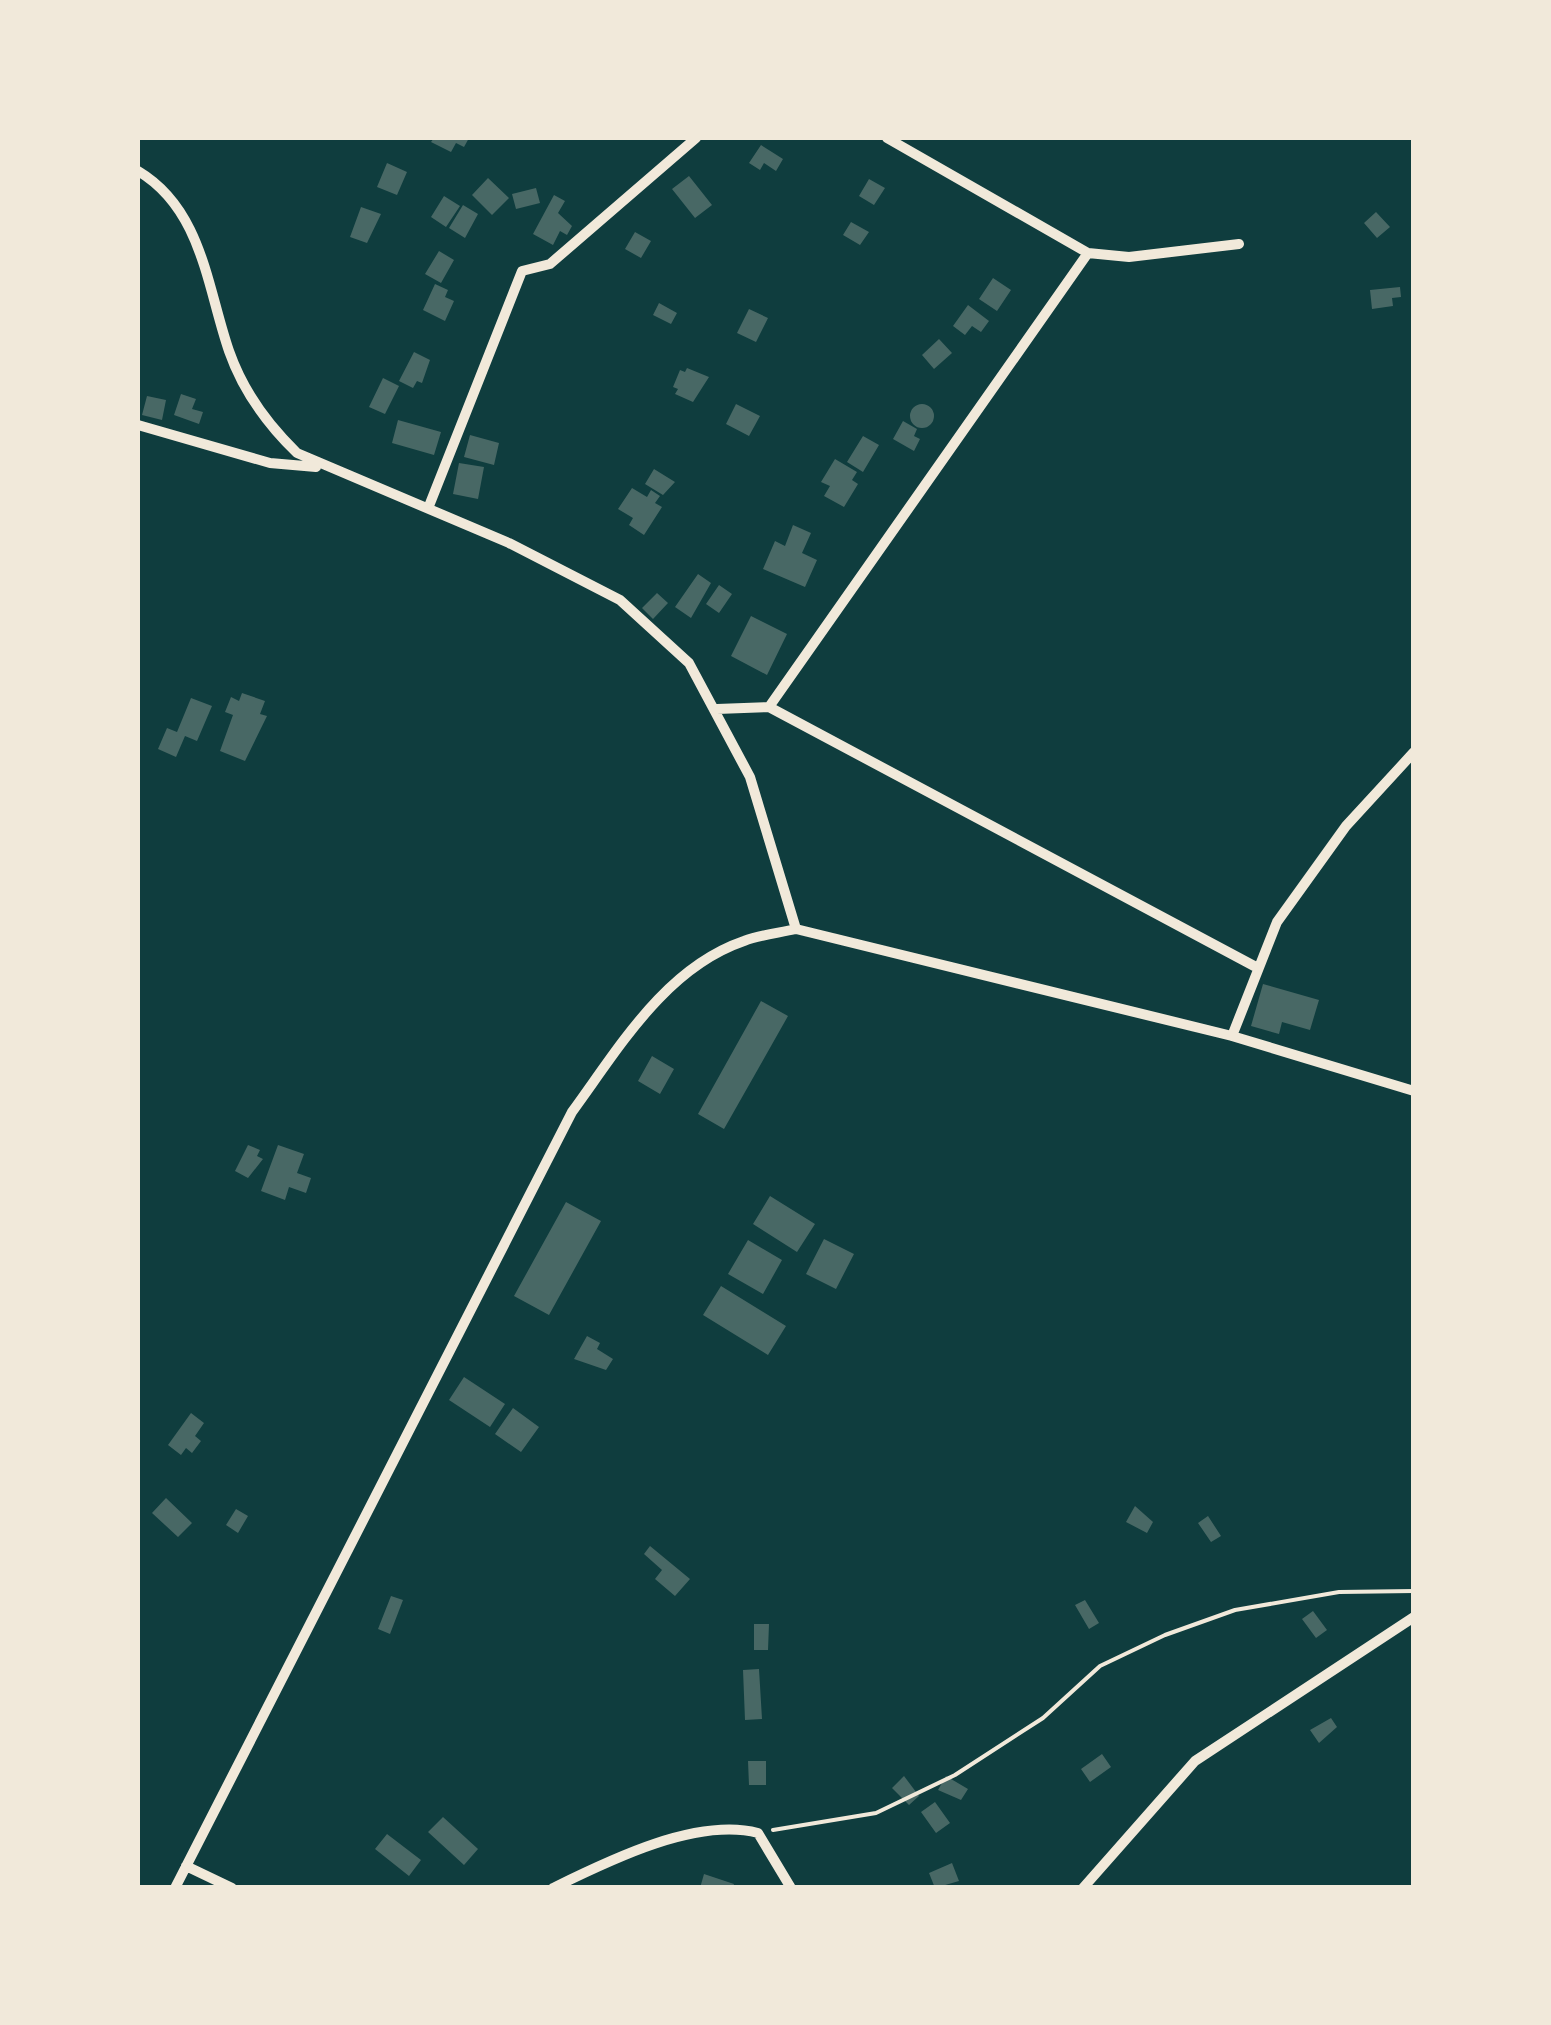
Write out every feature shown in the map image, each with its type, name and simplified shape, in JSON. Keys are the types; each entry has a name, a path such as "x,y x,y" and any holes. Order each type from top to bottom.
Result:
{"street":[{"path":"428,506 522,271 550,264 696,138"},
{"path":"886,138 1088,253 1129,257 1239,244"},
{"path":"138,171 175,202 194,234 230,354 249,395 271,428 297,453 322,467 428,506 620,600 688,662 750,777 796,928"},
{"path":"769,707 1088,253"},
{"path":"138,425 270,463 322,467"},
{"path":"716,708 769,707 1256,967"},
{"path":"1232,1036 1256,967 1277,922 1311,871 1414,752"},
{"path":"175,1888 572,1112 644,1015 685,973 742,941 796,928 1232,1036 1414,1091"},
{"path":"1083,1888 1196,1760 1414,1617"},
{"path":"553,1888 616,1857 683,1837 744,1829 758,1832 791,1888"},
{"path":"186,1866 232,1888"}],"path":[{"path":"758,1832 876,1813 956,1775 1043,1718 1100,1666 1165,1635 1236,1610 1339,1592 1414,1591"}],"building":[{"path":"434,138 469,138 464,147 456,143 451,152 431,142"},
{"path":"761,145 783,159 776,171 764,163 760,170 749,163"},
{"path":"387,163 407,172 397,195 377,187"},
{"path":"689,176 712,205 695,218 672,189"},
{"path":"488,178 509,198 492,215 472,195"},
{"path":"869,179 885,188 874,205 859,196"},
{"path":"536,188 540,203 516,209 512,194"},
{"path":"554,195 565,201 558,213 572,226 567,235 560,231 553,245 533,234"},
{"path":"444,196 460,206 446,227 431,217"},
{"path":"463,205 478,214 465,238 449,228"},
{"path":"361,207 381,214 367,243 350,237"},
{"path":"1376,212 1390,227 1377,238 1364,223"},
{"path":"851,222 869,232 860,245 843,235"},
{"path":"635,232 651,241 641,258 625,249"},
{"path":"439,251 454,260 441,283 425,274"},
{"path":"993,278 1011,290 997,311 979,299"},
{"path":"435,284 448,290 445,297 454,301 445,321 423,310"},
{"path":"1400,287 1401,297 1392,298 1393,306 1372,309 1370,290"},
{"path":"659,303 677,313 671,324 653,315"},
{"path":"968,305 989,321 981,332 972,326 965,335 953,326"},
{"path":"749,309 768,318 756,342 737,333"},
{"path":"939,339 952,353 934,369 922,355"},
{"path":"414,352 430,360 422,383 417,381 413,388 399,381"},
{"path":"687,368 709,377 693,402 675,394 678,389 673,387 680,370 685,372"},
{"path":"383,378 399,386 385,414 369,407"},
{"path":"181,394 196,399 192,409 203,412 199,424 174,415"},
{"path":"147,396 166,400 162,420 142,415"},
{"path":"736,404 760,416 749,436 726,424"},
{"path":"922,404 934,416 922,428 910,416"},
{"path":"398,420 441,432 434,455 392,443"},
{"path":"903,421 917,429 914,436 920,439 914,451 893,439"},
{"path":"470,435 499,443 494,465 464,457"},
{"path":"863,436 879,445 863,472 847,462"},
{"path":"835,459 857,472 852,480 858,484 844,507 824,496 830,486 821,482"},
{"path":"459,463 484,467 478,499 453,494"},
{"path":"654,469 675,482 663,495 645,484"},
{"path":"632,488 647,497 651,490 660,496 655,503 662,507 644,535 629,525 633,518 618,509"},
{"path":"793,525 811,533 802,553 817,560 805,587 763,569 775,541 785,546"},
{"path":"698,574 711,583 691,618 675,607"},
{"path":"719,585 732,594 719,613 706,604"},
{"path":"657,593 668,603 653,619 642,608"},
{"path":"751,616 787,634 767,675 731,656"},
{"path":"242,693 265,701 260,714 267,716 245,761 220,751 233,715 225,712 231,697 239,701"},
{"path":"191,698 212,706 197,741 185,736 176,757 158,749 167,728 177,732"},
{"path":"1263,984 1319,1000 1310,1030 1282,1022 1279,1034 1251,1026"},
{"path":"761,1001 788,1016 724,1129 698,1114"},
{"path":"652,1056 674,1069 660,1094 638,1081"},
{"path":"248,1145 260,1150 257,1156 263,1159 248,1178 235,1171"},
{"path":"278,1145 304,1154 297,1173 311,1178 306,1193 289,1187 285,1200 261,1191"},
{"path":"770,1196 815,1224 797,1252 753,1224"},
{"path":"566,1202 601,1221 549,1315 514,1296"},
{"path":"824,1239 854,1254 836,1289 806,1274"},
{"path":"748,1240 782,1260 763,1294 728,1274"},
{"path":"721,1286 786,1326 768,1355 703,1315"},
{"path":"587,1336 600,1343 597,1349 613,1359 606,1370 574,1359"},
{"path":"464,1377 505,1404 490,1427 449,1400"},
{"path":"513,1408 539,1427 521,1452 495,1434"},
{"path":"191,1413 204,1423 195,1436 201,1441 192,1453 186,1448 181,1455 168,1445"},
{"path":"166,1498 192,1523 178,1537 152,1513"},
{"path":"1135,1506 1153,1522 1147,1533 1126,1522"},
{"path":"236,1509 248,1516 238,1533 226,1525"},
{"path":"1208,1516 1221,1536 1211,1542 1198,1523"},
{"path":"650,1546 690,1579 675,1596 655,1579 662,1570 644,1554"},
{"path":"391,1596 403,1600 390,1634 378,1629"},
{"path":"1085,1600 1099,1623 1089,1629 1075,1605"},
{"path":"1313,1611 1327,1630 1316,1638 1302,1619"},
{"path":"754,1624 769,1624 768,1650 754,1650"},
{"path":"759,1669 762,1719 745,1720 743,1670"},
{"path":"1331,1718 1337,1727 1319,1743 1310,1730"},
{"path":"1102,1754 1111,1767 1090,1782 1081,1769"},
{"path":"748,1761 766,1761 766,1785 749,1785"},
{"path":"904,1776 919,1796 909,1805 892,1788"},
{"path":"946,1776 968,1789 961,1800 938,1790"},
{"path":"935,1802 950,1823 936,1833 921,1812"},
{"path":"443,1817 478,1849 464,1865 428,1832"},
{"path":"387,1834 421,1860 409,1876 375,1849"},
{"path":"952,1863 959,1881 935,1888 929,1873"},
{"path":"704,1874 734,1884 733,1888 700,1888"}]}
